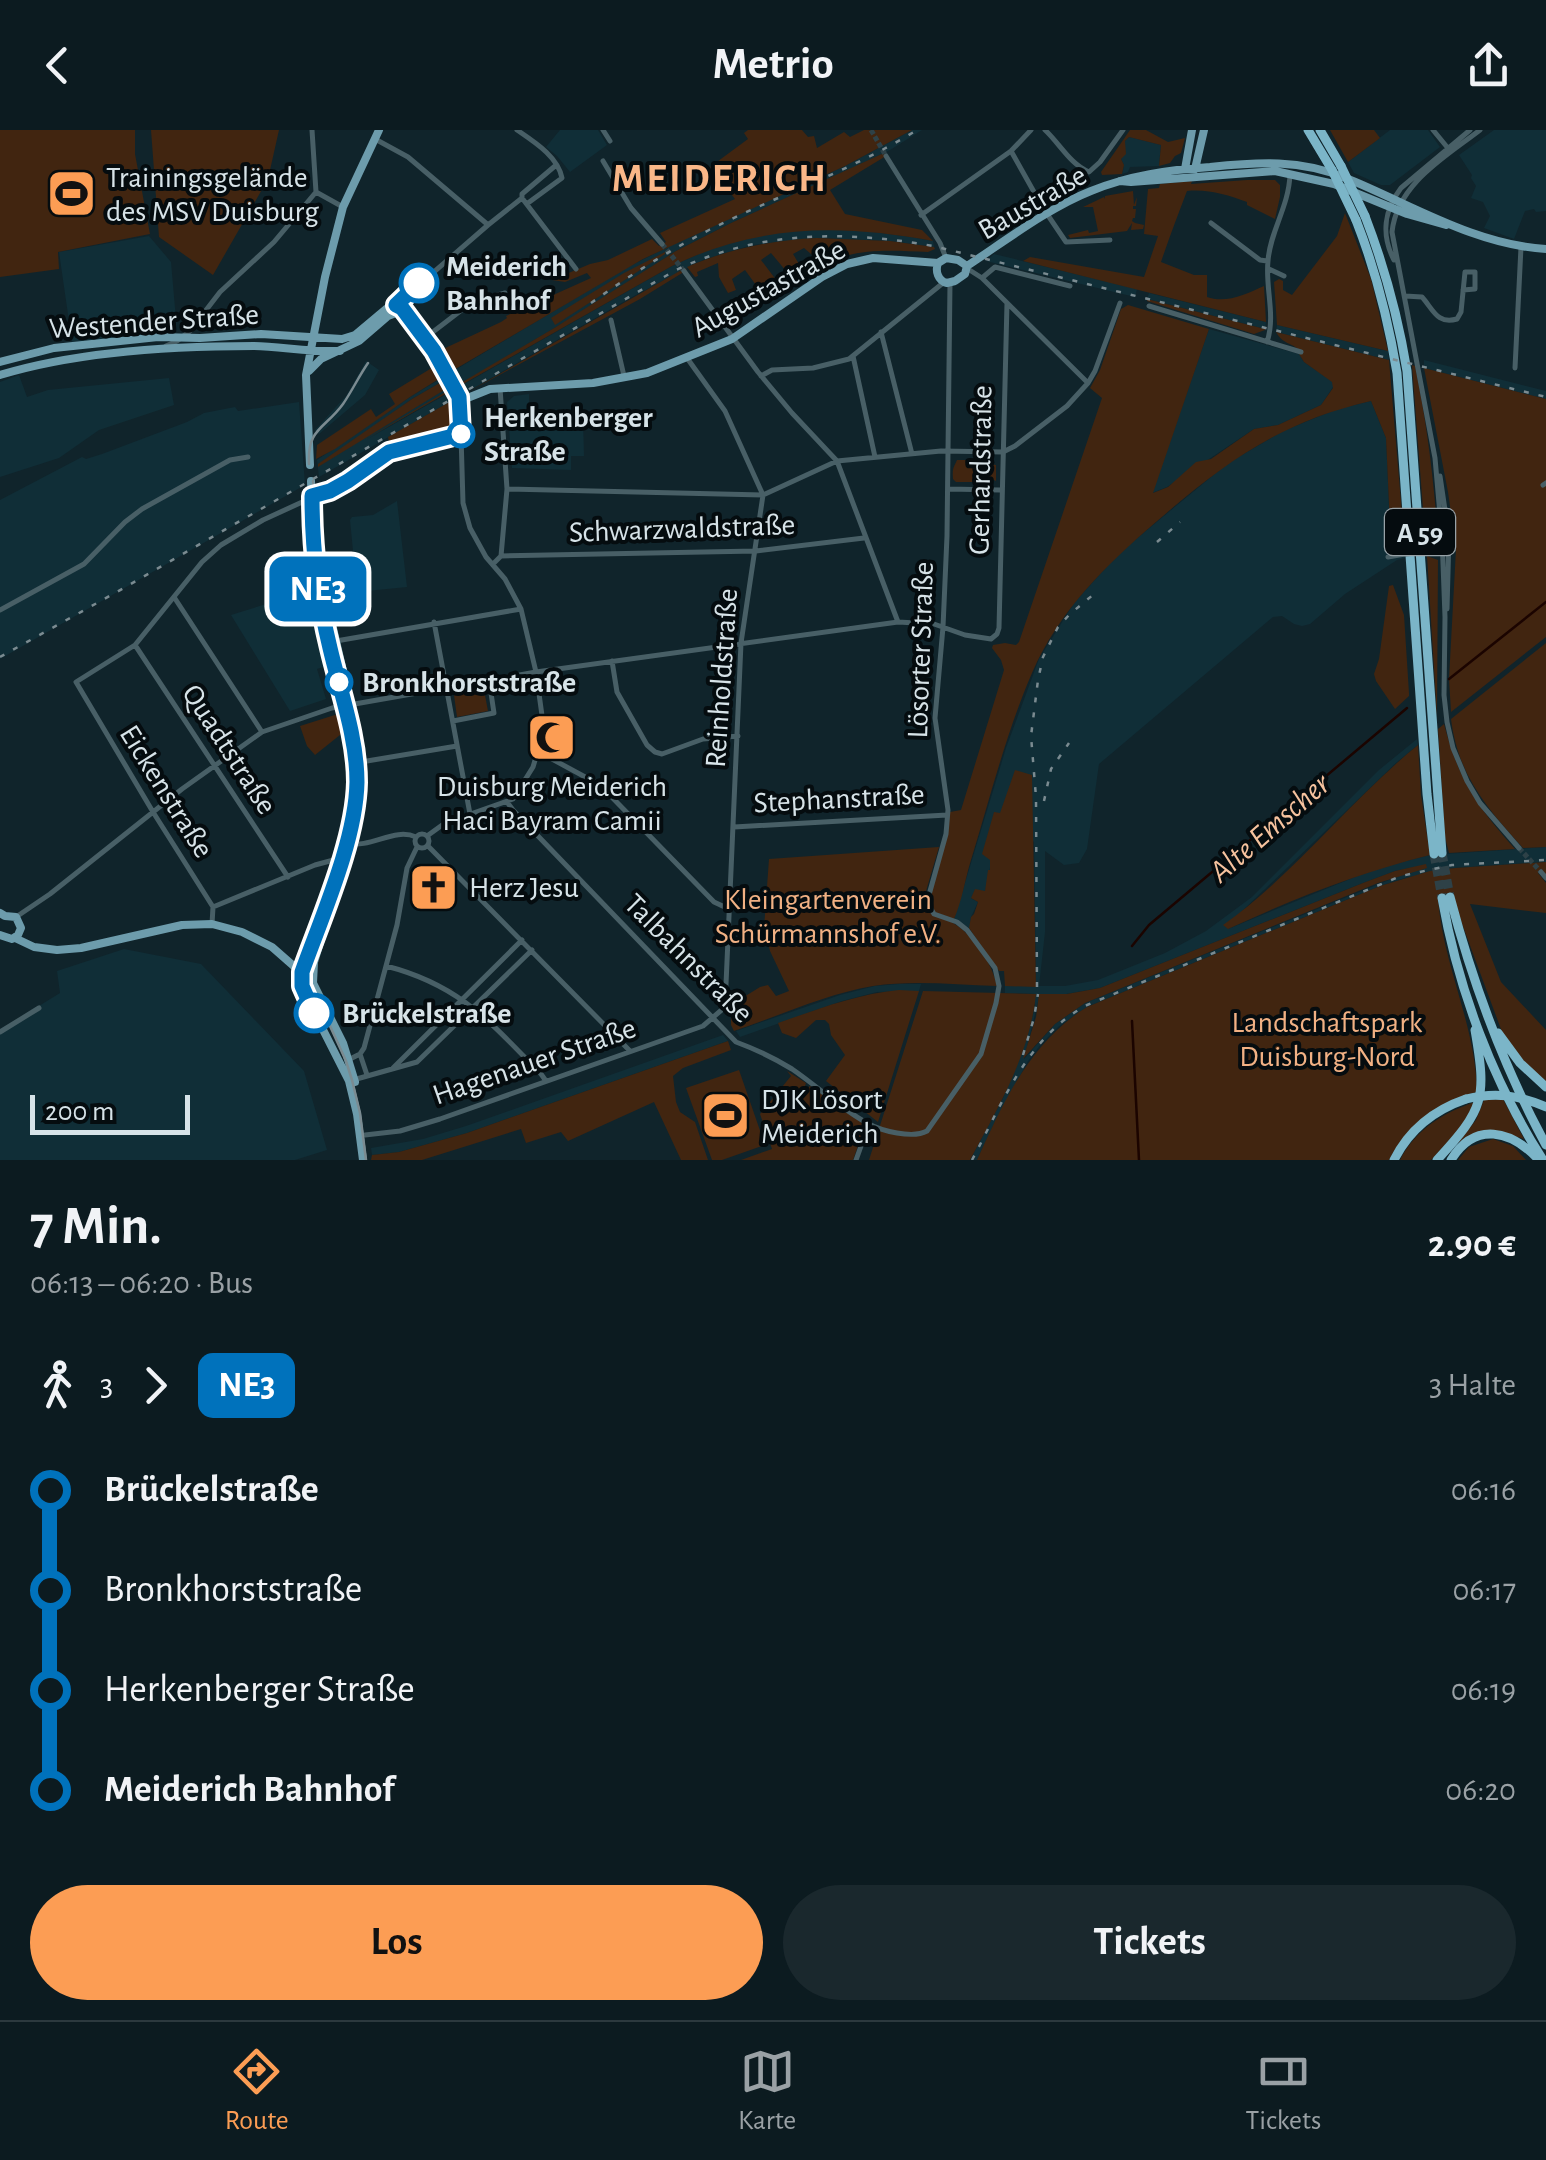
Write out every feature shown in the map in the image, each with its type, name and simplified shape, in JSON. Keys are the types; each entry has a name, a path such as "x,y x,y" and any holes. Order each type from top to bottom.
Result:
{"highway":[{"name":"A 59","path":"1308,130 1361,218 1384,266 1398,316 1407,371 1438,854"},
{"name":"A 59","path":"1320,130 1350,182 1361,218"},
{"path":"1446,897 1457,963 1546,1145"},
{"path":"1477,1006 1520,1062 1546,1086"},
{"path":"1443,1158 1471,1120 1480,1100 1477,1006"},
{"path":"1477,1006 1507,1094 1541,1160"},
{"path":"1394,1160 1417,1128 1466,1099 1506,1095 1546,1107"},
{"path":"1443,1158 1469,1140 1496,1134 1522,1144 1541,1160"}],"main road":[{"path":"1188,173 1192,130"},
{"path":"1197,168 1204,130"},
{"path":"310,465 306,376 332,242 343,207 377,134"},
{"path":"1188,173 1197,168 1260,162 1333,173 1395,204 1462,228 1521,247 1546,249"},
{"path":"1284,163 1290,174 1298,166"},
{"name":"Baustraße","path":"947,283 961,277 967,267 1047,214 1090,191 1120,181 1188,173 1272,171 1334,184 1395,204"},
{"name":"Augustastraße","path":"460,399 500,388 624,379 732,339 822,277 848,264 873,258 942,260"},
{"path":"942,260 936,272 947,283"},
{"name":"Baustraße","path":"942,260 958,260 967,267"},
{"path":"396,305 425,338 444,370"},
{"name":"Westender Straße","path":"0,362 80,344 189,335 348,337 396,305"},
{"path":"306,376 321,359 359,342 388,316 405,314"},
{"name":"Westender Straße","path":"0,375 50,362 136,352 222,346 340,351"},
{"path":"285,348 300,357 306,376"},
{"path":"17,356 18,370"},
{"path":"302,986 302,972 344,859 359,805 358,763 324,590 312,482"},
{"path":"314,496 318,590 347,704"},
{"path":"313,983 314,962 337,879"},
{"path":"2,916 40,948 57,950 81,948 161,928 212,924 254,937 272,947 313,983 342,1044 345,1062"},
{"path":"1,937 18,928"},
{"path":"289,961 352,1080 366,1135 365,1160"},
{"path":"352,1080 365,1160"}],"street":[{"path":"136,352 172,344 189,335 220,292 274,242 316,192 312,130"},
{"path":"388,316 488,224 562,178 555,161 518,130"},
{"path":"603,130 610,141"},
{"path":"921,215 1010,151 1031,130"},
{"path":"1045,130 1070,159 1089,172 1124,130"},
{"path":"1433,130 1448,148"},
{"path":"1395,204 1401,188 1448,148 1475,131"},
{"path":"1475,131 1395,204 1386,218 1387,242 1405,296 1444,492 1449,599 1446,722 1467,781 1519,848"},
{"path":"377,134 488,224"},
{"path":"1010,151 1066,242 1110,240"},
{"path":"886,156 940,243 942,260"},
{"path":"603,161 632,208 662,244"},
{"path":"555,166 522,194 576,269"},
{"path":"1267,342 1272,323 1268,265 1290,174"},
{"path":"316,192 343,207"},
{"path":"1210,223 1284,276"},
{"path":"1515,368 1521,247"},
{"path":"967,267 1088,383"},
{"path":"982,278 996,267 1070,286"},
{"path":"684,271 761,376 837,462 898,622"},
{"name":"Baustraße","path":"761,376 772,370 828,364 853,356 947,283"},
{"name":"Lösorter Straße","path":"918,1135 927,1131 981,1054 999,993 996,968 967,930 934,914 928,907 927,895 948,815 935,718 948,490 947,283"},
{"path":"1405,296 1422,296 1436,316 1454,320 1459,317 1464,290"},
{"path":"425,338 472,302 505,293"},
{"path":"507,489 763,495 837,462 948,451 1003,452 1067,406 1088,383 1120,303"},
{"name":"Gerhardstraße","path":"943,626 987,640 999,628 1007,304"},
{"path":"1149,306 1302,352"},
{"path":"611,320 624,379"},
{"path":"881,332 912,454"},
{"path":"853,356 875,458"},
{"path":"686,358 725,411 763,495"},
{"path":"493,564 501,556 507,489 500,388"},
{"path":"427,836 444,823 508,802 519,793 539,752 544,730 536,672 520,609 506,579 486,557 470,528 463,503 460,399"},
{"path":"135,646 202,562 221,545 256,524 330,491 389,452 461,434"},
{"path":"0,610 84,564 142,509 230,460 248,457"},
{"path":"948,490 1001,490"},
{"name":"Reinholdstraße","path":"714,1018 726,998 741,643 763,495"},
{"name":"Schwarzwaldstraße","path":"501,556 756,551 864,538"},
{"path":"1388,556 1446,551"},
{"path":"174,597 262,732"},
{"path":"325,624 334,641 520,609"},
{"path":"434,622 470,814"},
{"path":"18,928 33,907 262,732 347,704 536,672 898,622 943,626"},
{"name":"Eickenstraße","path":"135,646 76,682 213,906"},
{"name":"Quadtstraße","path":"135,646 288,876"},
{"path":"612,662 617,692 654,752 662,754 703,740 738,736"},
{"path":"452,720 494,713 488,680"},
{"path":"358,763 457,746"},
{"path":"539,752 600,785 714,902 729,909"},
{"name":"Talbahnstraße","path":"508,802 736,1042 790,1068 868,1124 918,1135"},
{"name":"Stephanstraße","path":"734,827 948,815"},
{"path":"349,844 404,833 427,836"},
{"path":"427,836 428,846"},
{"path":"345,1062 364,1048 397,925 407,868 417,847 416,837"},
{"path":"417,847 428,846"},
{"path":"428,846 630,1051"},
{"path":"212,924 213,906 332,859 344,859"},
{"path":"392,1070 522,940"},
{"path":"352,1080 422,1058 532,950"},
{"path":"386,966 409,972 462,998 546,1081"},
{"path":"0,1032 39,1008"},
{"name":"Hagenauer Straße","path":"366,1135 440,1120 703,1026 714,1018"},
{"path":"413,1048 422,1058"},
{"path":"360,1054 366,1075"},
{"path":"856,1160 868,1124"}],"shaded area":[{"path":"560,130 598,130 607,145 570,172 546,147"},
{"path":"912,130 922,130 890,150 676,251 366,440 672,266 712,248 770,233 816,229 912,237 933,241 934,247 817,238 752,245 703,260 319,477 317,460 410,397 624,269 845,166","holes":["455,374 458,381 360,440 358,438"]},
{"path":"1390,130 1428,130 1440,147 1390,185 1354,173 1348,162"},
{"path":"1494,130 1546,130 1546,211 1525,211 1514,239 1484,228 1490,216 1483,202 1471,198 1476,186 1459,155"},
{"path":"1129,137 1161,145 1159,166 1130,167 1122,174 1121,159"},
{"path":"149,236 171,262 177,331 72,342 59,252"},
{"path":"994,254 1137,289 1135,297 986,261"},
{"path":"1149,293 1266,322 1265,329 1147,299"},
{"path":"1277,325 1388,351 1389,360 1276,332"},
{"path":"1209,329 1299,354 1333,382 1333,387 1321,405 1278,425 1254,429 1152,493"},
{"path":"1424,360 1546,391 1546,399 1424,368"},
{"path":"366,361 379,370 365,395 319,434 315,430 346,396"},
{"path":"19,375 27,397 48,390 169,378 174,405 99,430 59,458 0,477 0,382"},
{"path":"529,394 532,415 583,419 584,456 571,456 571,470 512,468 507,402 514,396"},
{"path":"1371,401 1386,438 1391,549 1405,549 1405,558 1345,594 1310,624 1302,626 1282,616 1273,617 1099,764 1087,849 1079,863 1064,865 1045,851 1045,932 1039,986 1098,980 1165,953 1206,931 1252,897 1379,770 1417,739 1418,745 1240,913 1228,929 1360,875 1430,855 1546,847 1546,862 1455,868 1405,878 1087,1007 1058,1027 1028,1061 977,1160 970,1160 1003,1098 1035,1007 1035,994 1005,993 1005,986 1036,986 1034,842 1001,814 985,892 971,898 978,902 970,927 954,919 1006,748 1039,659 1074,603 1118,554 1228,463 1283,431 1337,409","holes":["1426,865 1085,1003 1055,1024 1024,1059 1040,994 1100,988 1363,883"]},
{"path":"299,402 305,485 0,659 0,500 82,457 102,454 204,413"},
{"path":"397,501 407,587 357,592 350,520 373,515"},
{"path":"311,590 330,665 317,669 326,699 290,711 231,615"},
{"path":"124,949 201,964 304,1071 327,1150 295,1160 0,1160 0,1030 60,993 57,971"},
{"path":"921,984 919,991 877,992 740,1037 736,1031 840,995"},
{"path":"723,1035 728,1041 467,1133 399,1152 372,1155 371,1148 466,1126"}],"green space":[{"name":"Trainingsgelände des MSV Duisburg","path":"0,130 135,130 135,154 150,234 58,252 59,269 0,277"},
{"path":"151,130 279,130 268,179 213,275 159,237"},
{"path":"802,130 808,137 814,136 817,148 844,132 850,137 864,130 912,130 845,166 643,259 452,371 441,350 501,322 549,293 551,296 591,278 587,273 565,282 552,280 652,239 659,246 666,242 660,233 735,199 710,167 748,139 744,133"},
{"path":"1130,130 1146,130 1168,142 1185,138 1181,153 1170,163 1159,166 1161,145 1129,137 1121,159 1122,174 1102,175"},
{"path":"1330,130 1374,130 1380,138 1348,162"},
{"path":"884,153 886,156 830,190 845,214 922,230 933,241 865,232 800,231 704,252 672,266 364,440 676,251"},
{"path":"1275,180 1280,185 1275,219 1232,197 1187,191 1161,262 1194,275 1207,275 1207,297 1214,299 1236,297 1264,286 1266,322 1023,261 1030,257 1144,277 1158,236 1144,234 1148,189 1192,181 1191,184"},
{"path":"1133,191 1134,205 1137,197 1132,221 1144,225 1143,229 1131,230 1132,223 1127,231 1070,238 1068,235 1098,231 1093,207 1083,207 1105,196"},
{"path":"1345,213 1371,279 1388,351 1277,325 1274,282 1283,281 1283,290 1292,295 1337,236"},
{"path":"817,238 890,241 935,249 870,252 836,259 830,253 818,260 804,248 793,254 802,269 791,277 771,253 761,260 777,281 761,292 745,270 732,279 736,290 728,293 719,277 718,263 697,272 695,277 687,267 751,246"},
{"path":"665,254 555,325 551,318"},
{"path":"685,268 640,299 466,393"},
{"path":"1147,299 1265,329 1265,330 1254,334"},
{"path":"1128,305 1209,329 1153,493 1168,487 1196,462 1211,459 1254,429 1278,425 1321,405 1333,388 1332,382 1304,362 1301,352 1276,332 1389,360 1405,549 1391,549 1386,438 1371,401 1281,433 1230,463 1181,500 1101,573 1043,651 1006,742 954,919 935,912 929,899 950,812 961,810 1004,670 992,648 1019,642 1102,398 1090,388 1121,309"},
{"path":"1412,365 1430,452 1438,539 1431,548 1426,548"},
{"path":"435,366 442,377 316,459 317,445 371,409 376,417 395,404 389,394"},
{"path":"1424,368 1546,399 1546,637 1451,712 1449,679 1456,549"},
{"path":"455,374 444,382 447,385 459,381 318,467 412,399"},
{"path":"453,400 453,430 390,445 388,437"},
{"path":"957,460 993,460 990,464 996,465 996,481 990,478 990,482 956,482 953,472"},
{"path":"1427,556 1438,560 1437,717"},
{"path":"1393,585 1404,615 1409,693 1395,709 1374,674 1389,586"},
{"path":"1546,643 1546,847 1523,848 1467,774 1451,719"},
{"path":"484,690 488,711 457,717 454,695"},
{"path":"342,714 345,731 315,755 300,726"},
{"path":"1444,724 1471,792 1515,849 1449,853 1438,729"},
{"path":"1418,745 1430,855 1328,887 1228,929 1223,925 1274,883"},
{"path":"1015,770 1032,775 1036,987 1005,986 1004,971 999,971 969,928 978,902 971,898 975,889 985,891 990,870 990,860 982,854 994,812 1000,813"},
{"name":"Kleingartenverein Schürmannshof e.V.","path":"939,847 924,907 959,927 974,941 997,986 873,986 820,1000 734,1031 731,1005 768,985 776,996 789,991 764,928 769,859"},
{"name":"Landschaftspark Duisburg-Nord","path":"1546,862 1546,874 1538,873 1546,883 1546,913 1470,904 1501,982 1546,1030 1546,1084 1502,1032 1458,913 1438,899 1446,948 1471,1043 1477,1092 1425,1116 1389,1160 977,1160 1034,1055 1067,1021 1087,1007 1380,886 1430,871"},
{"path":"1426,864 1427,868 1378,883 1085,1003 1055,1024 1023,1059 1039,994 1100,988 1363,883"},
{"path":"899,990 919,991 878,1122 826,1081 845,1055 825,1020 816,1020 796,1038 782,1033 778,1023 823,1007"},
{"path":"923,991 1036,994 1027,1038 1011,1080 970,1160 869,1160"},
{"path":"728,1041 731,1050 683,1068 673,1076 680,1112 695,1122 708,1160 681,1160 654,1102 568,1141 561,1132 526,1143 521,1129 422,1160 371,1160 372,1155 399,1152 467,1133"},
{"name":"DJK Lösort Meiderich","path":"739,1070 765,1145 712,1160 686,1088"},
{"path":"787,1071 865,1126 853,1160 741,1160 772,1149 760,1114 791,1076"},
{"path":"1503,1099 1524,1139 1491,1132 1458,1143 1476,1120 1484,1100"},
{"path":"1475,1102 1462,1126 1431,1160 1400,1160 1414,1139 1432,1124"},
{"path":"1493,1139 1513,1146 1526,1160 1458,1160 1469,1147"}],"waterway":[{"name":"Alte Emscher","path":"1449,679 1546,602"},
{"name":"Alte Emscher","path":"1132,946 1149,925 1407,708"},
{"name":"Alte Emscher","path":"1132,1021 1139,1160"}],"tunnel":[{"path":"871,130 886,156"},
{"path":"662,244 684,271"},
{"path":"444,370 459,397"},
{"path":"1519,848 1541,872"},
{"path":"1442,853 1450,897"},
{"path":"1434,854 1442,898"}],"tram line":[{"path":"309,464 314,436 343,404 368,363"},
{"path":"313,481 323,592 350,707 359,777 351,839 308,978 346,1061 360,1113 366,1160"}],"railway":[{"path":"591,303 694,238 917,130"},
{"path":"0,657 676,270 707,257 770,241 835,236 933,246 1546,397"},
{"path":"1157,542 1180,522"},
{"path":"1037,987 1036,797 1031,736 1038,680 1043,657 1058,627 1094,594"},
{"path":"1044,801 1051,769 1069,743"},
{"path":"972,1160 1032,1053 1066,1019 1087,1005 1401,876 1452,865 1546,860"},
{"path":"1023,1055 1038,994"}],"bus line":[{"name":"NE3","path":"314,1013 302,986 302,972 353,820 357,778 352,738 318,590 312,496 348,481 396,448 461,434 459,397 430,345 396,305 419,283"}],"place":[{"name":"Trainingsgelände des MSV Duisburg","path":"71,194"},
{"name":"Meiderich Bahnhof","path":"419,283"},
{"name":"Herkenberger Straße","path":"461,434"},
{"name":"Bronkhorststraße","path":"339,682"},
{"name":"Duisburg Meiderich Haci Bayram Camii","path":"552,737"},
{"name":"Herz Jesu","path":"434,887"},
{"name":"Brückelstraße","path":"314,1013"},
{"name":"DJK Lösort Meiderich","path":"726,1116"}],"district":[{"name":"MEIDERICH","path":"720,177"}]}
